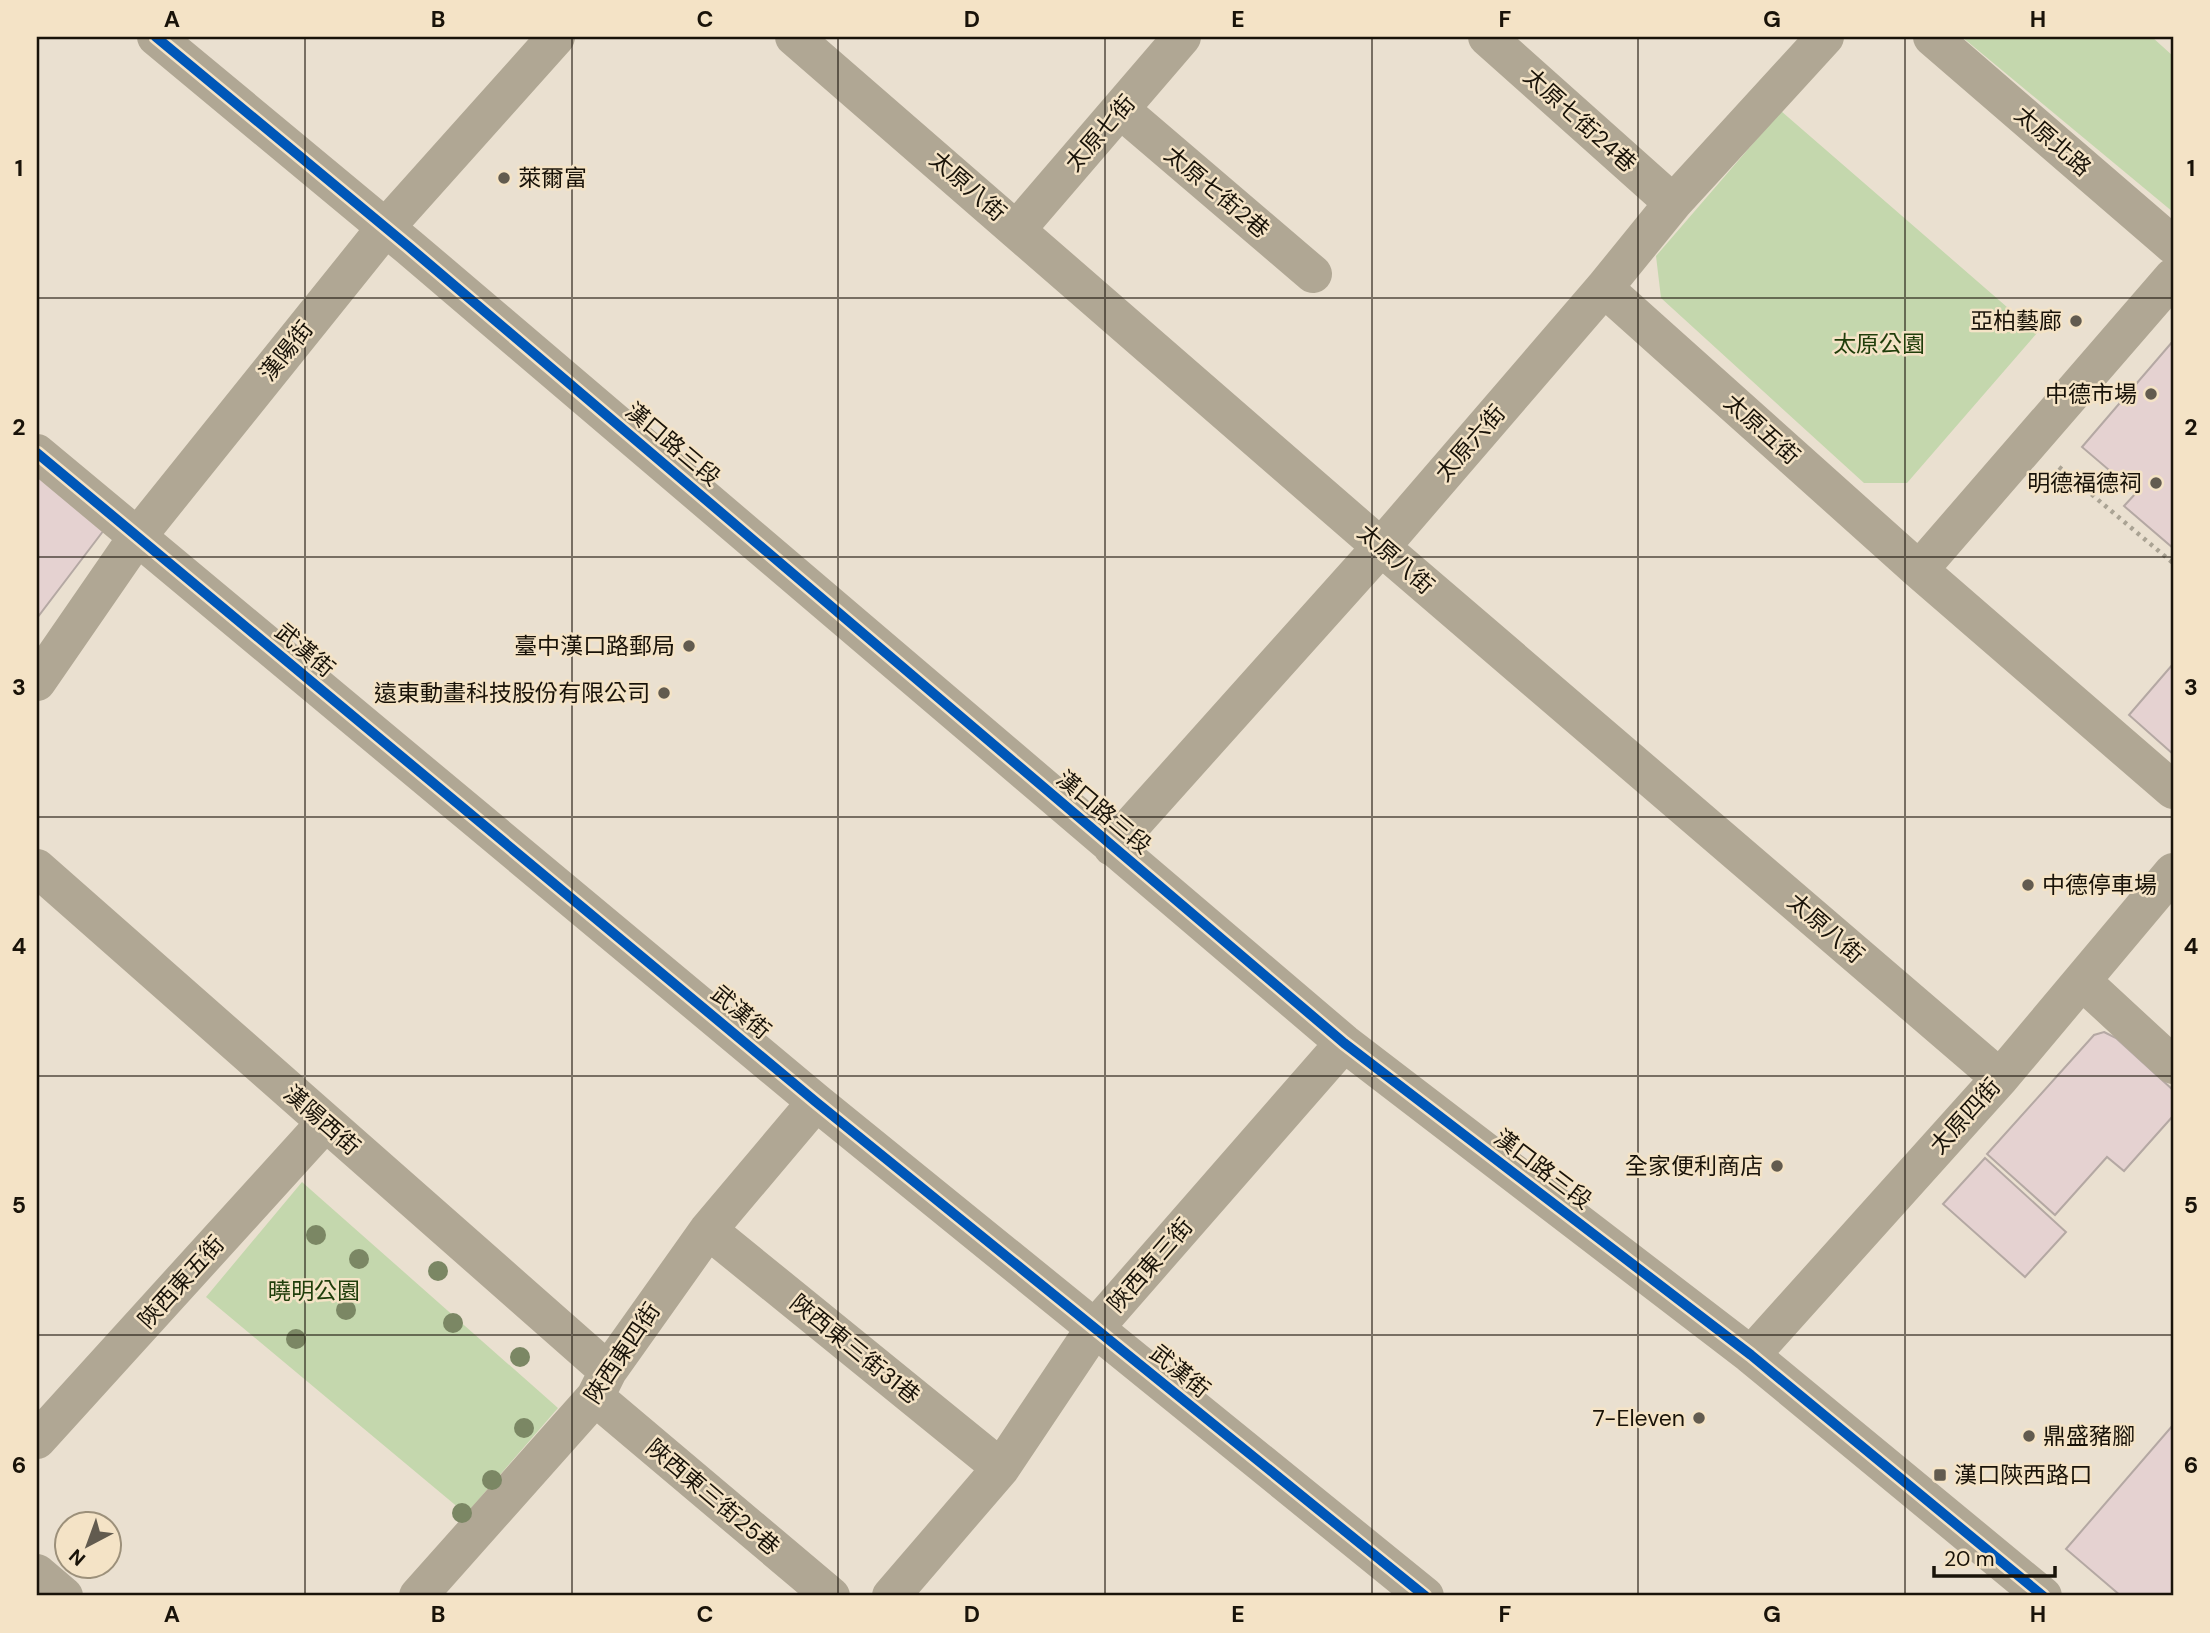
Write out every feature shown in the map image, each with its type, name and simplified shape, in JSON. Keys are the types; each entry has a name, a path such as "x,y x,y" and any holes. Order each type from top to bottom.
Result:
{"street":[{"name":"漢口路三段","path":"156,37 386,227 1344,1043 1751,1355 2043,1596"},
{"name":"漢陽街","path":"37,682 137,537 386,227 556,37"},
{"name":"太原八街","path":"794,37 1381,547 2000,1078"},
{"name":"太原七街","path":"1017,229 1182,37"},
{"name":"太原七街24巷","path":"1487,37 1673,203"},
{"name":"太原六街","path":"1112,847 1381,547 1604,288 1673,203 1825,37"},
{"name":"太原北路","path":"1932,37 2173,245"},
{"name":"太原七街2巷","path":"1121,110 1313,274"},
{"path":"1919,570 2173,276"},
{"name":"太原五街","path":"1604,288 1919,570 2173,790"},
{"name":"武漢街","path":"37,453 816,1102 1425,1596"},
{"name":"漢陽西街","path":"37,868 325,1123 602,1384"},
{"name":"太原四街","path":"1751,1355 2000,1078 2173,872"},
{"path":"2082,981 2173,1065"},
{"name":"陜西東三街","path":"891,1596 1000,1468 1094,1329 1344,1043"},
{"name":"陜西東四街","path":"418,1596 602,1384 709,1230 816,1102"},
{"name":"陝西東五街","path":"37,1440 325,1123"},
{"name":"陜西東三街31巷","path":"709,1230 1000,1468"},
{"name":"陜西東三街25巷","path":"602,1384 831,1596"},
{"path":"37,1573 64,1596"}],"path":[{"path":"2029,441 2173,563"}],"green space":[{"path":"1962,37 2152,37 2173,56 2173,212"},
{"name":"太原公園","path":"1781,111 2037,333 1907,483 1864,483 1661,298 1656,256"},
{"name":"曉明公園","path":"302,1182 558,1408 466,1514 206,1297"}],"building":[{"name":"中德市場","path":"2173,341 2173,548 2124,506 2136,493 2082,447"},
{"path":"37,467 107,526 37,618"},
{"path":"2173,664 2173,754 2129,715"},
{"path":"2104,1032 2116,1038 2173,1090 2173,1116 2124,1171 2107,1157 2055,1215 1987,1154 2094,1035"},
{"path":"1985,1158 2066,1232 2025,1277 1943,1204"},
{"path":"2173,1425 2173,1596 2121,1596 2066,1549"}],"cycle path":[{"path":"156,37 409,247 1344,1043 1751,1355 2043,1596"},
{"path":"37,453 816,1102 1425,1596"}],"place":[{"name":"萊爾富","path":"504,178"},
{"name":"亞柏藝廊","path":"2076,321"},
{"name":"中德市場","path":"2151,394"},
{"name":"明德福德祠","path":"2156,483"},
{"name":"臺中漢口路郵局","path":"689,646"},
{"name":"遠東動畫科技股份有限公司","path":"664,693"},
{"name":"中德停車場","path":"2028,885"},
{"name":"全家便利商店","path":"1777,1166"},
{"name":"7-Eleven","path":"1699,1418"},
{"name":"鼎盛豬腳","path":"2029,1436"},
{"name":"漢口陝西路口","path":"1940,1475"}]}
